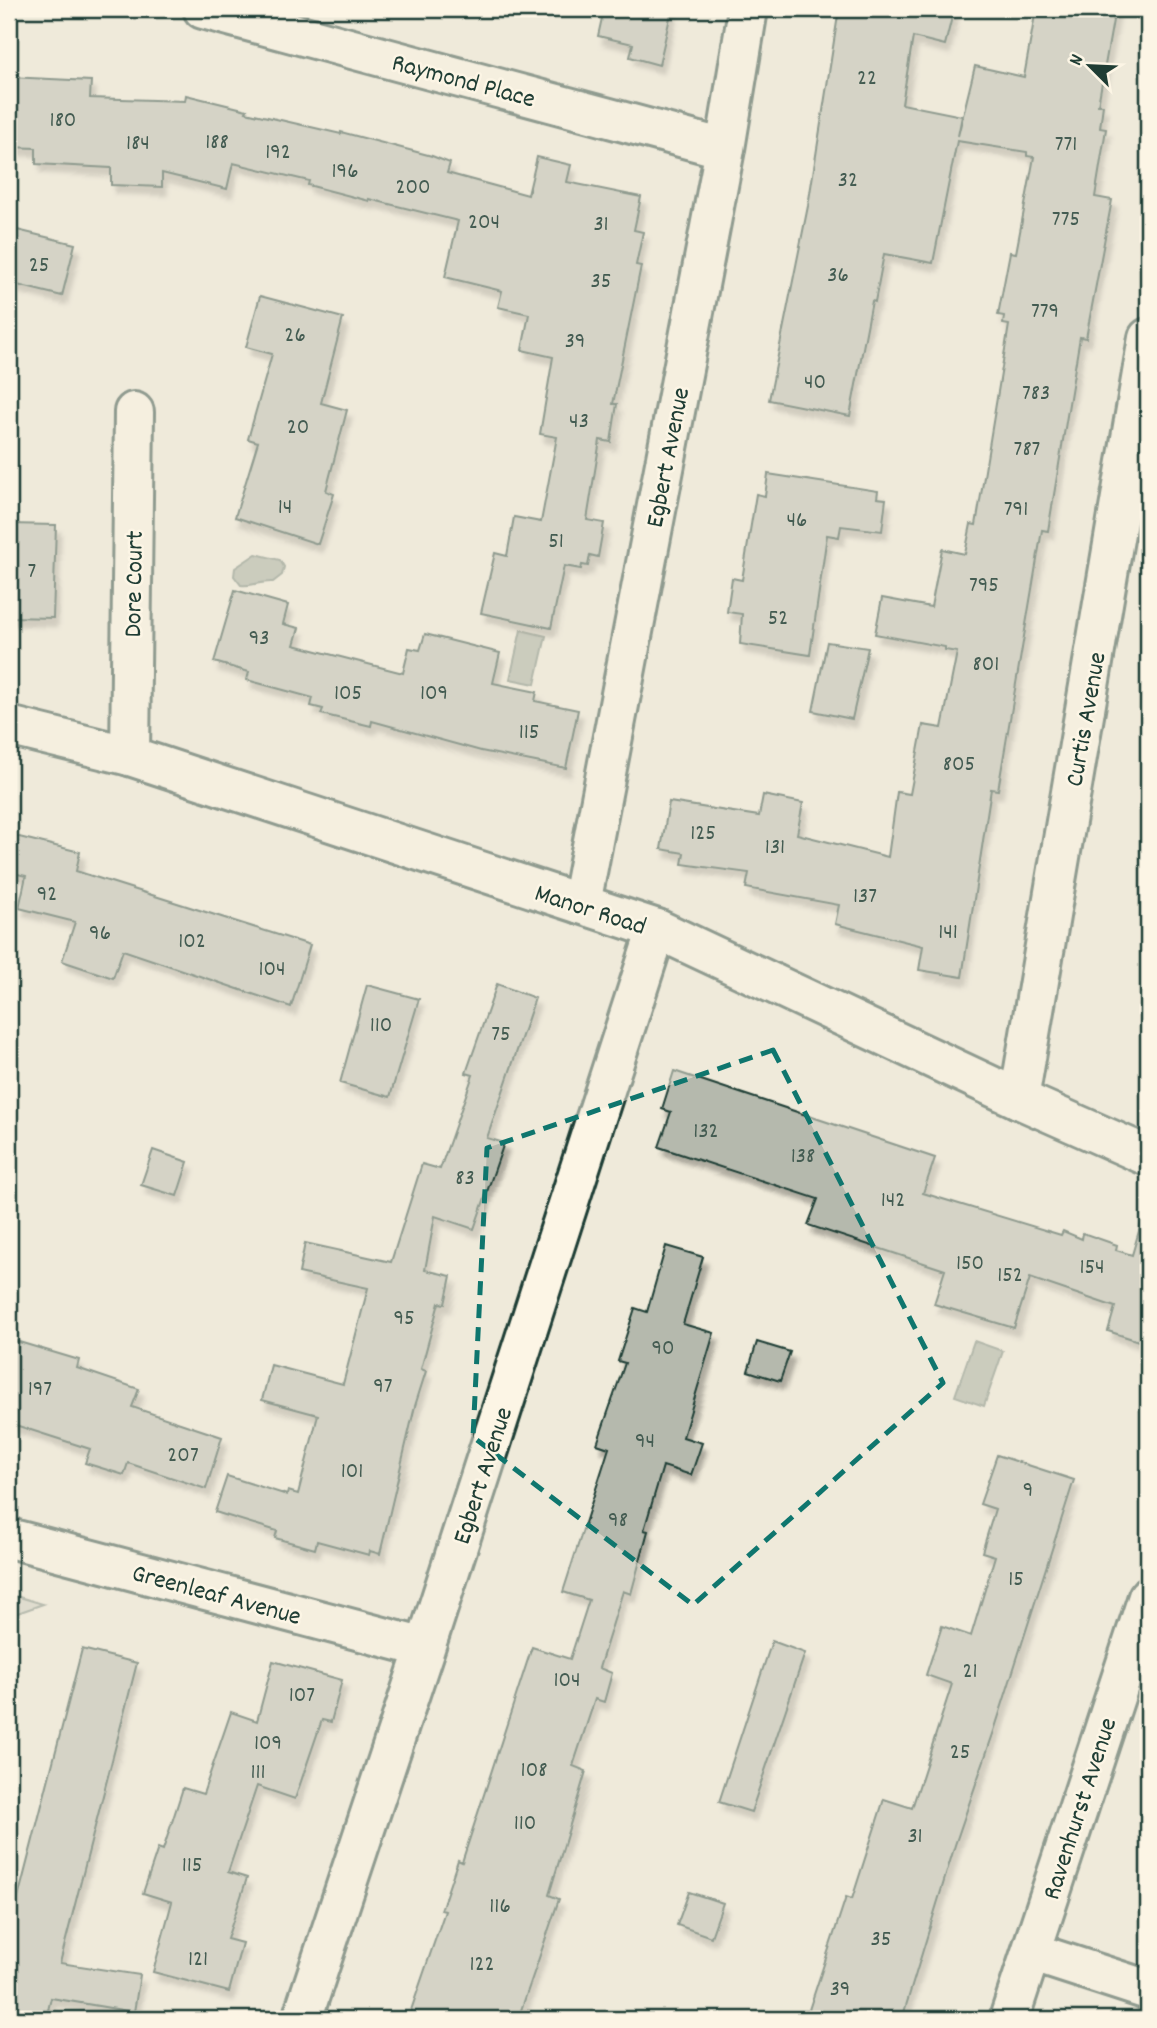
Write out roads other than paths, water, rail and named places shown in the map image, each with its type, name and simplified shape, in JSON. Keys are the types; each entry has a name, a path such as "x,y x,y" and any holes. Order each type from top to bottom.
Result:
{"street":[{"name":"Raymond Place","path":"202,9 725,149"},
{"name":"Egbert Avenue","path":"581,904 725,149 748,9"},
{"name":"Curtis Avenue","path":"1019,1099 1148,338"},
{"name":"Dore Court","path":"130,756 134,412"},
{"name":"Manor Road","path":"9,726 130,756 657,929 1019,1099 1148,1156"},
{"name":"Egbert Avenue","path":"302,2019 657,929"},
{"name":"Greenleaf Avenue","path":"9,1538 425,1648"},
{"name":"Ravenhurst Avenue","path":"1009,2019 1148,1597"},
{"path":"1031,1952 1148,1990"}]}
